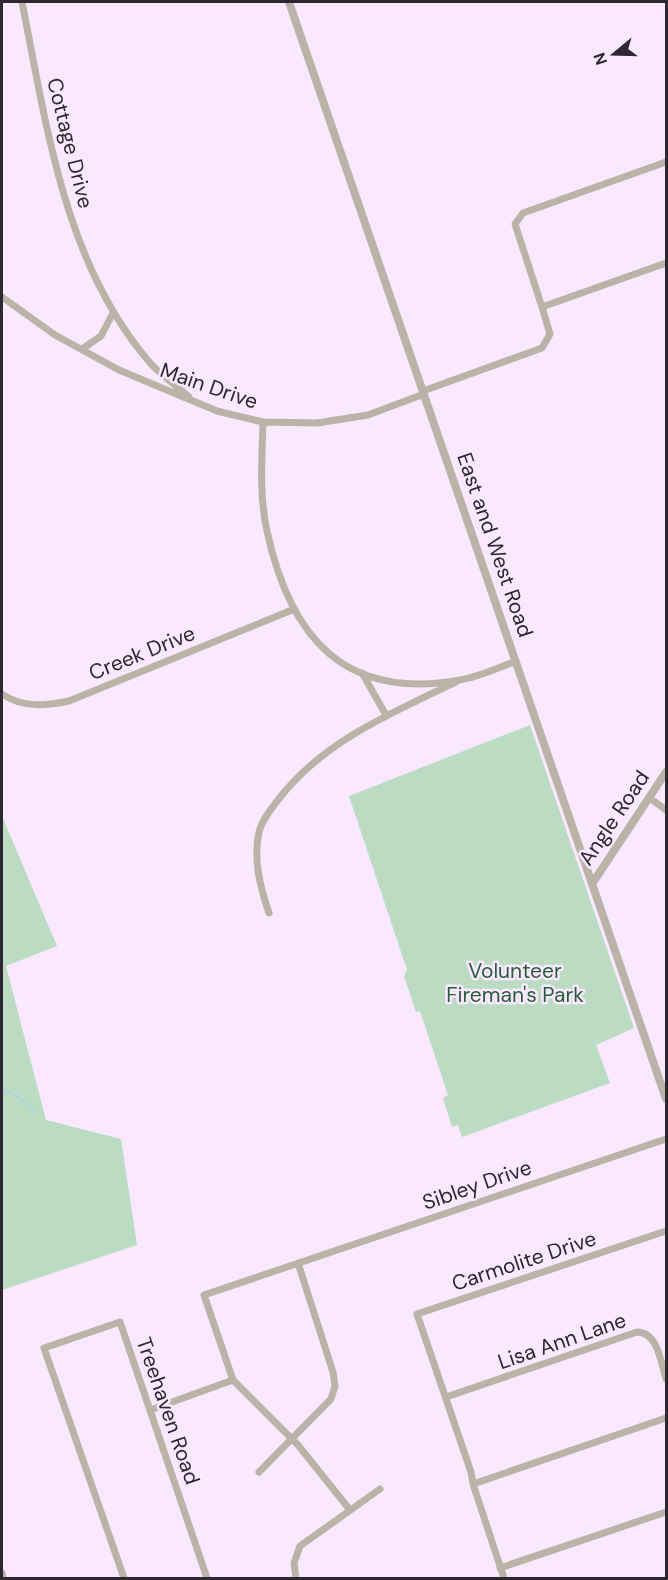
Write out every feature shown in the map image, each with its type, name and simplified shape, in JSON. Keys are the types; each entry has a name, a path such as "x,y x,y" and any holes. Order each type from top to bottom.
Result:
{"street":[{"name":"Cottage Drive","path":"22,2 60,186 92,270 113,313 152,365 191,398"},
{"name":"East and West Road","path":"289,2 666,1099"},
{"name":"Main Drive","path":"2,297 55,335 172,393 191,398 217,411 263,422 317,423 358,416 542,348 550,334 515,228 519,215 666,162"},
{"path":"542,307 666,263"},
{"path":"82,349 101,336 113,313"},
{"path":"263,422 262,489 267,531 292,610 311,638 348,668 378,679 421,684 461,680"},
{"name":"Creek Drive","path":"2,694 22,704 48,706 69,701 292,610"},
{"path":"269,913 256,862 260,831 269,812 291,782 327,751 386,715 461,680 516,661"},
{"path":"362,673 386,715"},
{"name":"Angle Road","path":"592,884 651,799 666,772"},
{"path":"651,799 666,810"},
{"name":"Sibley Drive","path":"233,1380 204,1295 666,1139"},
{"name":"Carmolite Drive","path":"446,1397 417,1314 666,1231"},
{"path":"260,1472 331,1399 335,1386 333,1372 298,1263"},
{"name":"Treehaven Road","path":"124,1578 44,1348 120,1322 207,1578"},
{"name":"Lisa Ann Lane","path":"446,1397 638,1332 651,1336 665,1368"},
{"path":"665,1368 666,1379"},
{"path":"150,1410 233,1380 292,1439 350,1510"},
{"path":"446,1397 504,1578"},
{"path":"473,1484 666,1418"},
{"path":"296,1578 294,1563 300,1546 380,1489"},
{"path":"500,1568 666,1512"},
{"path":"2,1574 3,1578"}],"green space":[{"name":"Volunteer Fireman's Park","path":"530,725 634,1028 596,1045 610,1083 462,1137 458,1125 452,1127 443,1098 448,1095 420,1011 416,1012 404,976 407,970 349,796"},
{"path":"2,816 57,946 6,966 46,1120 121,1139 137,1245 2,1290"}],"waterway":[{"path":"2,1090 13,1093 36,1112"}]}
